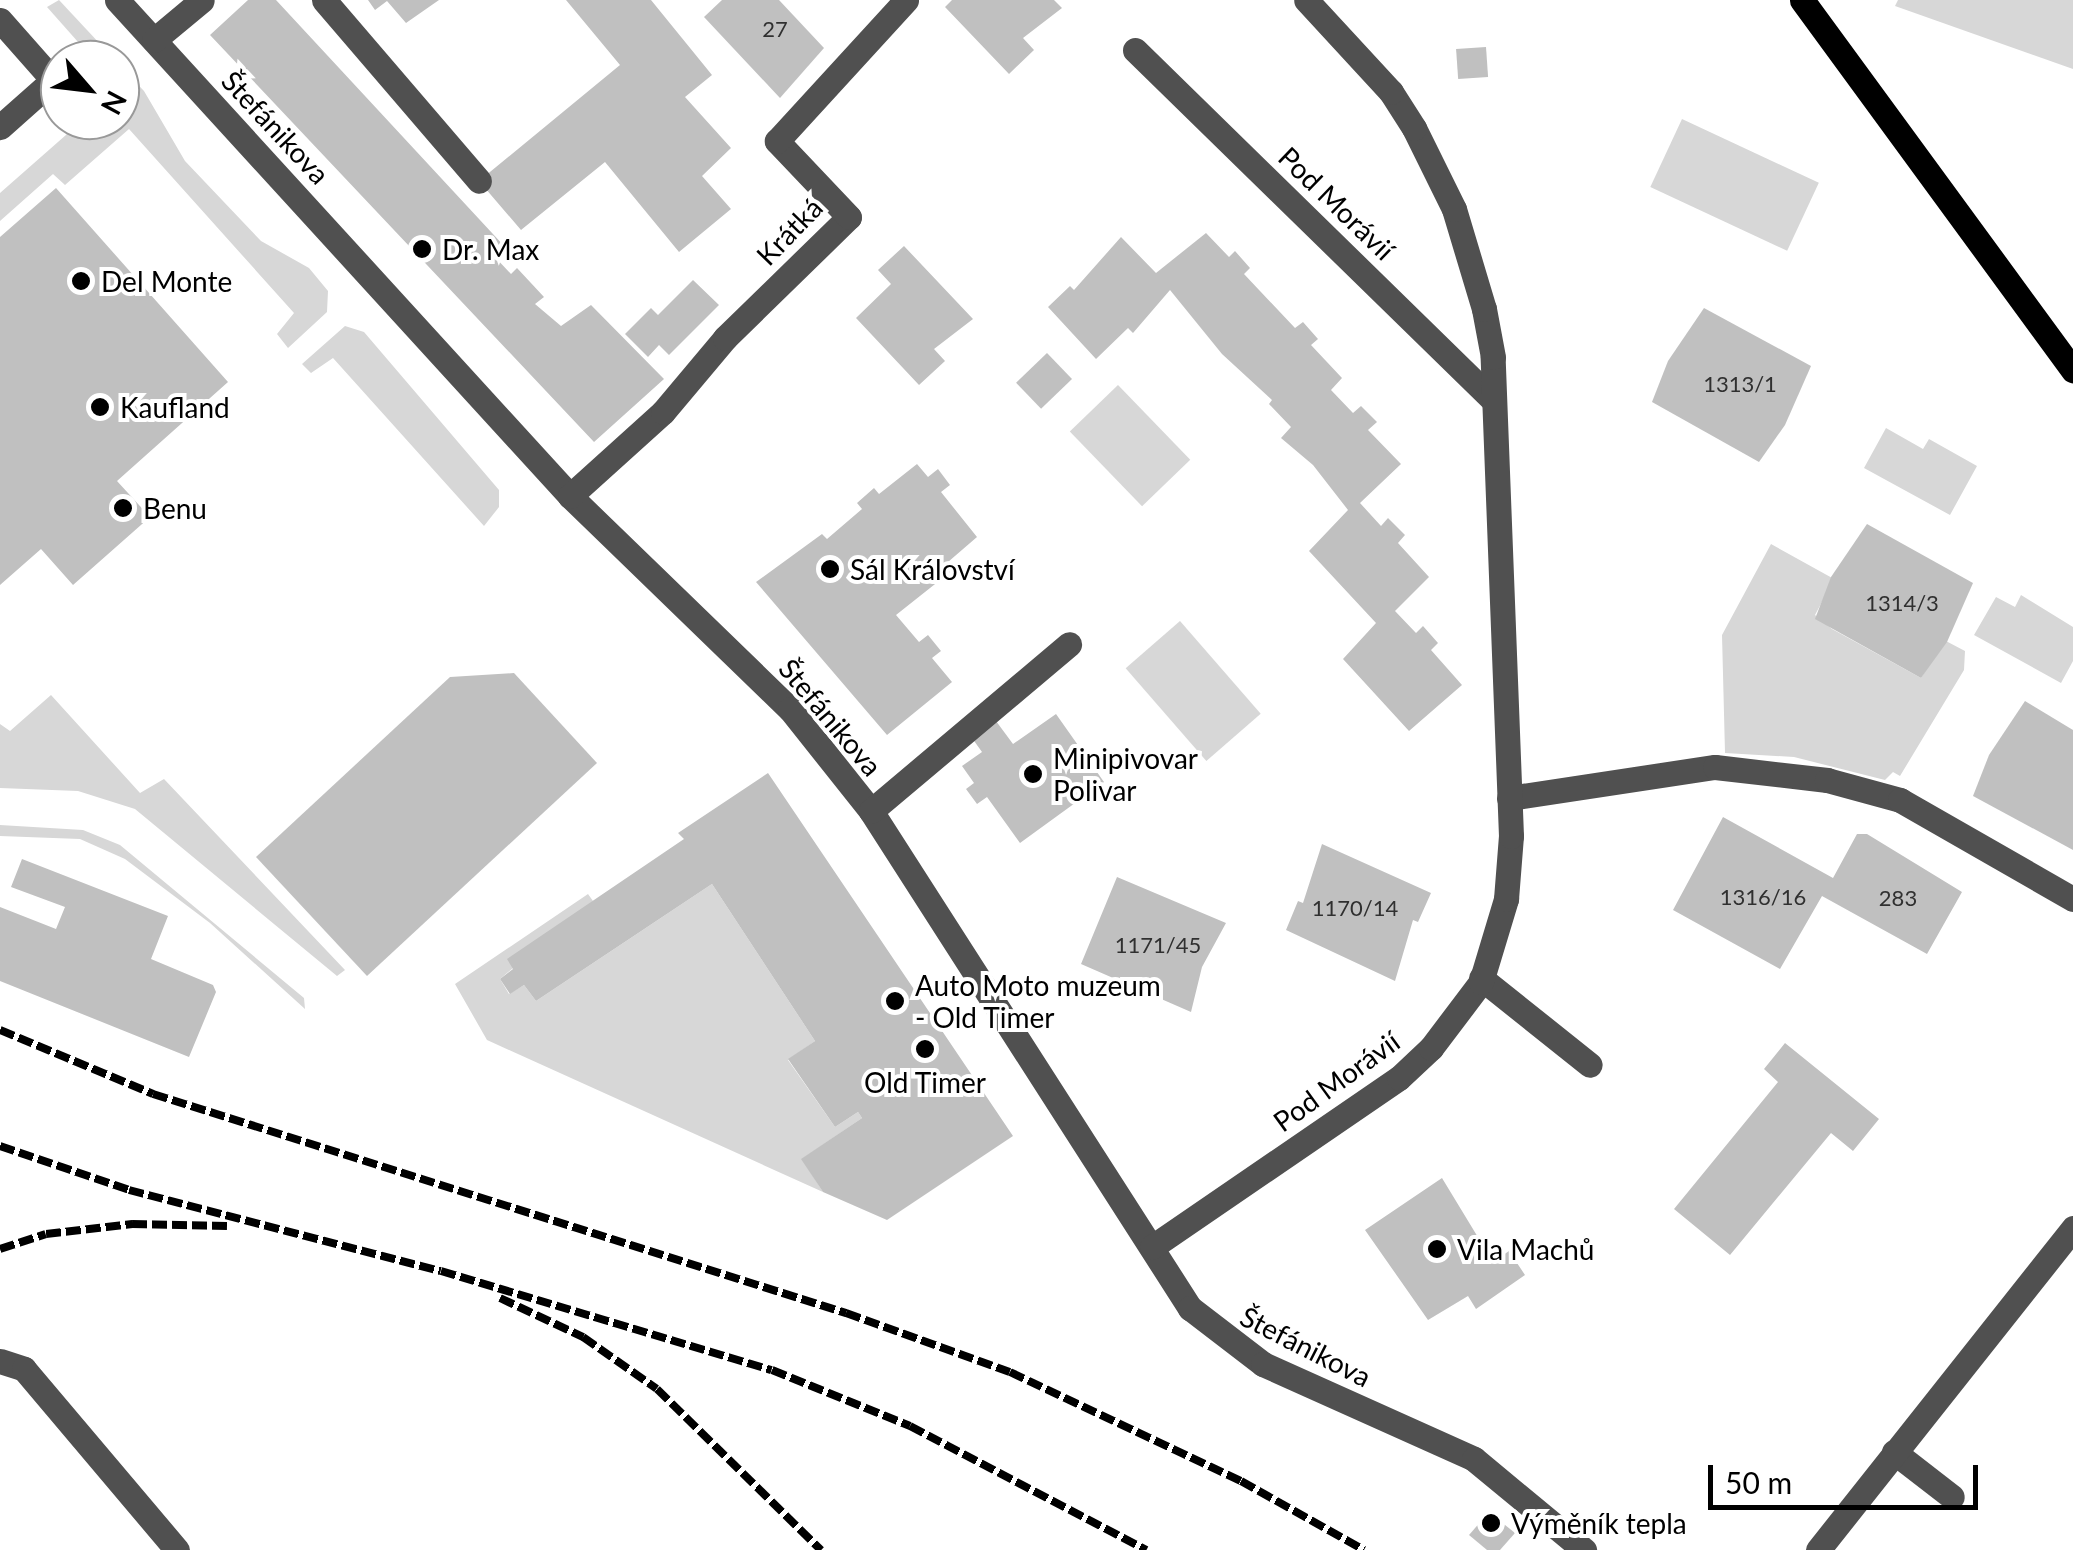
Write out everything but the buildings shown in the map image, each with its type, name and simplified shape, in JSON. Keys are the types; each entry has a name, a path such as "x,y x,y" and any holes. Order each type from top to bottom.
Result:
{"main road":[{"path":"1802,0 2073,370"}],"street":[{"name":"Štefánikova","path":"117,0 570,496 790,708 871,811 1190,1308 1218,1335 1263,1364 1474,1459 1584,1550"},
{"path":"154,40 202,0"},
{"path":"324,0 479,182"},
{"name":"Krátká","path":"570,496 663,412 724,338 850,217 777,141 906,0"},
{"name":"Pod Morávií","path":"1152,1246 1398,1078 1430,1048 1481,978 1506,899 1509,798 1494,401 1484,309 1438,174 1391,92 1306,0"},
{"path":"0,20 53,80 0,127"},
{"name":"Pod Morávií","path":"1136,50 1494,401"},
{"path":"871,811 1069,644"},
{"path":"1509,798 1715,768 1828,780 1900,800 2073,899"},
{"path":"1481,978 1590,1065"},
{"path":"1818,1550 2073,1228"},
{"path":"0,1361 24,1369 177,1550"},
{"path":"1894,1452 1952,1497"}],"shaded area":[{"path":"59,0 96,40 76,40 47,7"},
{"path":"1898,0 2073,0 2073,69 1895,6"},
{"path":"140,87 185,161 261,241 309,268 328,291 327,312 288,348 277,334 294,313 139,140"},
{"path":"1682,119 1819,183 1787,251 1650,187"},
{"path":"60,140 116,140 65,185 53,174 0,221 0,193"},
{"path":"345,326 364,332 499,490 499,507 484,526 333,358 311,373 302,364"},
{"path":"1118,385 1190,460 1142,506 1070,432"},
{"path":"1886,428 1923,449 1929,439 1977,466 1950,515 1864,468"},
{"path":"1771,544 1834,579 1815,615 1832,629 1921,678 1944,640 1965,651 1964,670 1900,776 1893,772 1885,780 1794,757 1725,753 1722,635"},
{"path":"2021,595 2073,627 2073,661 2061,683 1974,635 1996,597 2015,607"},
{"path":"1180,621 1261,714 1206,761 1126,668"},
{"path":"51,695 140,793 164,779 345,970 337,976 135,809 78,791 0,788 0,724 10,731"},
{"path":"0,825 83,830 120,845 304,998 305,1009 210,923 125,859 80,839 0,836"},
{"path":"712,884 815,1041 788,1060 835,1127 858,1112 862,1118 802,1159 823,1192 487,1040 455,984 588,894 593,901 500,979 509,994 524,985 536,1001"}],"railway":[{"path":"0,1030 153,1094 846,1313 1010,1372 1241,1481 1364,1550"},
{"path":"0,1146 129,1190 441,1271 772,1370 910,1426 1146,1550"},
{"path":"0,1249 46,1234 132,1224 227,1226"},
{"path":"500,1298 583,1337 657,1389 821,1550"}],"place":[{"name":"Dr. Max","path":"422,249"},
{"name":"Del Monte","path":"81,281"},
{"name":"Kaufland","path":"100,407"},
{"name":"Benu","path":"123,508"},
{"name":"Sál Království","path":"830,569"},
{"name":"Minipivovar Polivar","path":"1033,774"},
{"name":"Auto Moto muzeum - Old Timer","path":"895,1001"},
{"name":"Old Timer","path":"925,1049"},
{"name":"Vila Machů","path":"1437,1249"},
{"name":"Výměník tepla","path":"1491,1523"}]}
